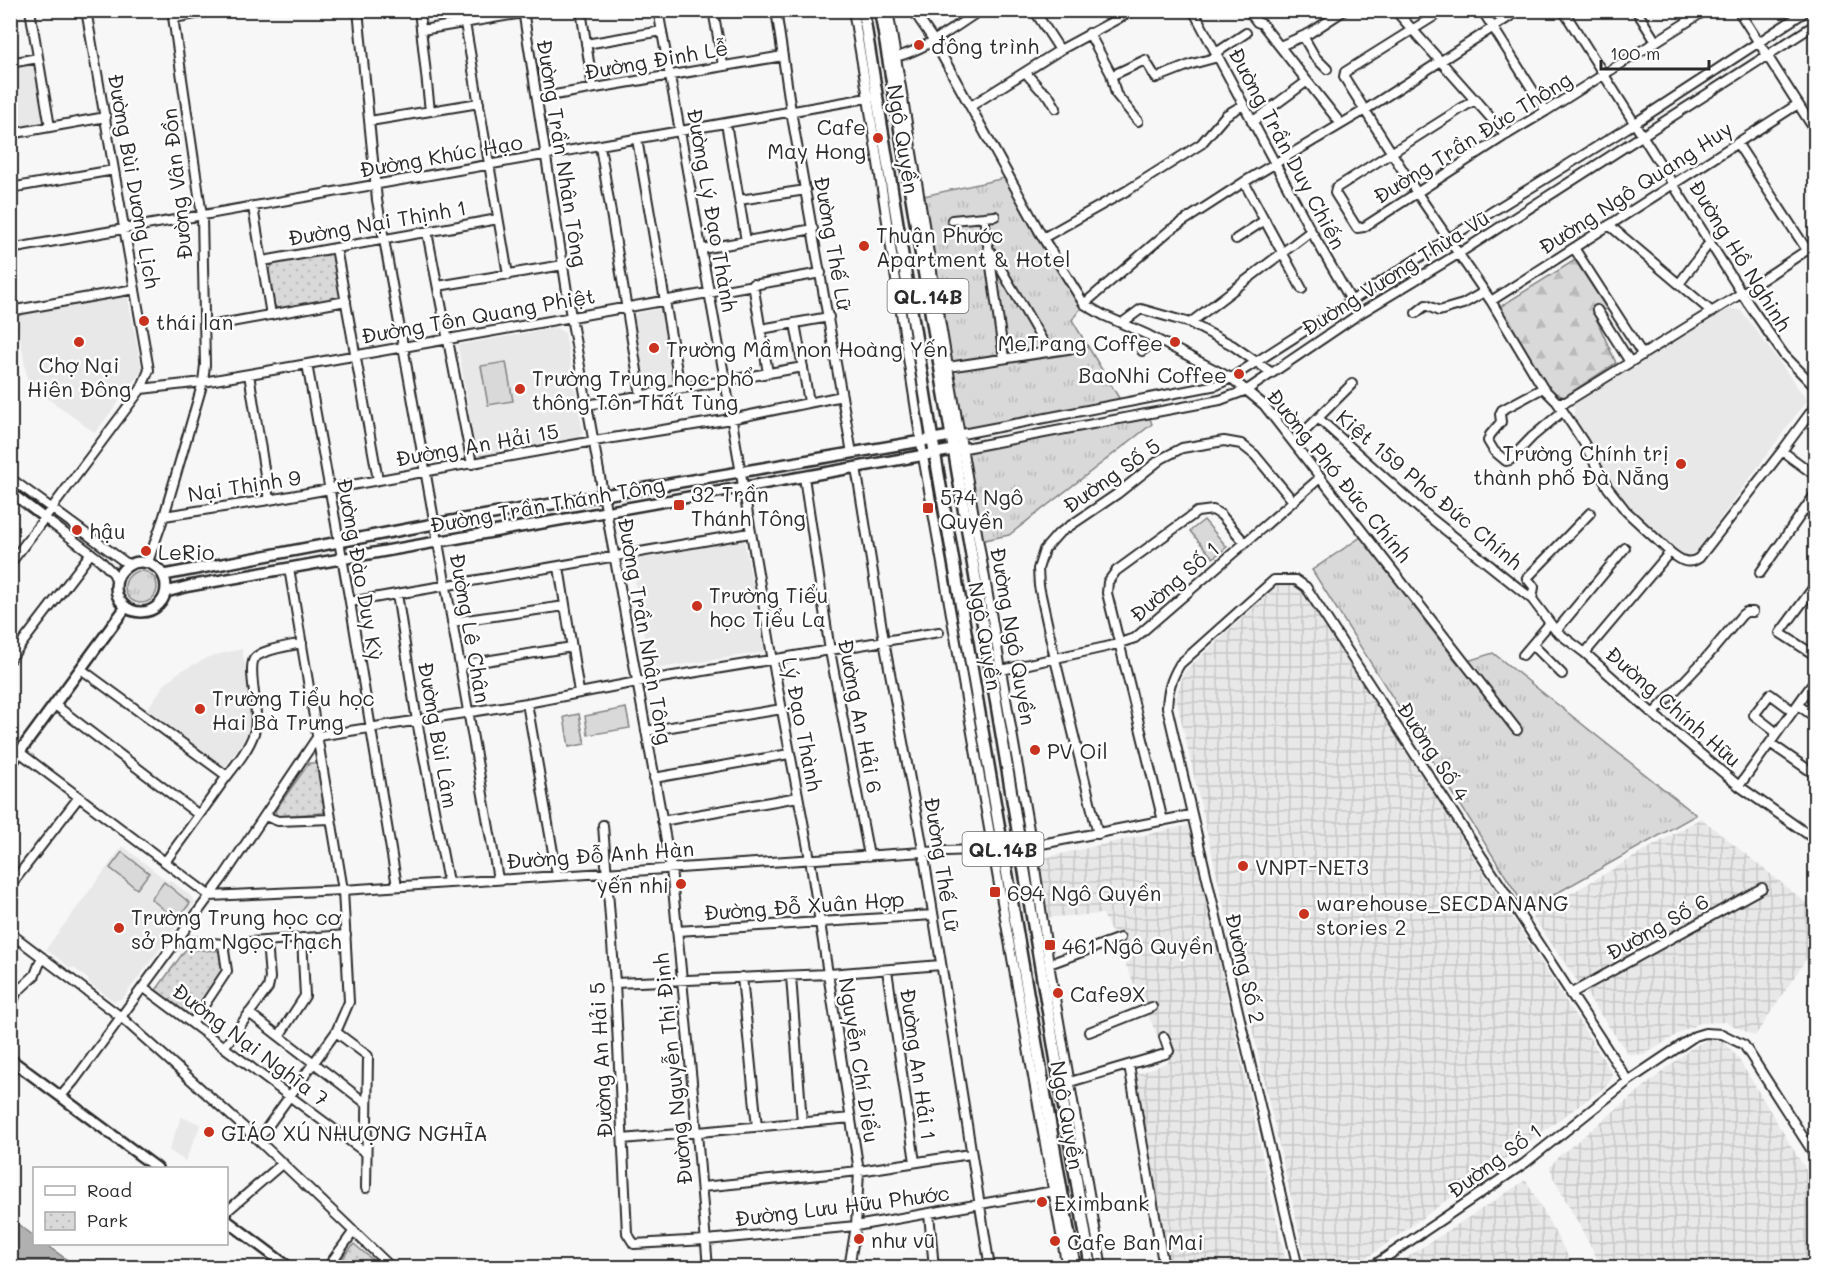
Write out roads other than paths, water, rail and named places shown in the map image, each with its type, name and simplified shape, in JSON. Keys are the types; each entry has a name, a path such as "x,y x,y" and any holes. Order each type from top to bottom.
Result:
{"highway":[{"name":"Ngô Quyền","path":"863,10 873,97 935,453 998,850 1075,1268"},
{"name":"Ngô Quyền","path":"880,10 956,435 990,673 1027,848 1091,1268"}],"main road":[{"name":"Đường Trần Thánh Tông","path":"164,575 434,524 956,435"},
{"name":"Đường Trần Thánh Tông","path":"166,592 438,541 958,449"},
{"path":"135,562 148,562 155,565 164,575 166,592 158,606 142,612 126,607 118,595 117,580 129,565 135,562"},
{"path":"10,765 126,607"},
{"path":"10,1059 156,1167"},
{"path":"228,1222 290,1268"}],"street":[{"path":"30,10 50,128"},
{"name":"Đường Bùi Dương Lịch","path":"10,564 141,389 147,376 148,364 86,10"},
{"path":"173,14 216,10"},
{"name":"Đường Lê Chân","path":"358,10 375,185 498,879"},
{"path":"420,10 430,111"},
{"path":"581,10 593,88"},
{"name":"Đường Lý Đạo Thành","path":"658,10 743,488"},
{"path":"713,10 723,65"},
{"name":"Đường Thế Lữ","path":"776,10 791,111 852,453"},
{"path":"853,10 873,97 922,455 998,850 1066,1268"},
{"path":"888,10 948,367 956,435"},
{"path":"913,10 934,40 1043,238 1084,304 1170,230 1244,182 1365,110 1520,10"},
{"path":"896,57 934,40 981,10"},
{"path":"1034,10 1060,50"},
{"path":"971,106 1060,50 1134,10"},
{"name":"Đường Trần Duy Chiến","path":"1193,10 1311,231 1359,314"},
{"path":"1248,10 1280,46 1341,124"},
{"path":"1280,46 1303,36 1345,10"},
{"path":"1395,10 1506,135"},
{"path":"1444,10 1345,72 1344,77 1417,193 1491,301 1543,388 1562,402 1563,411 1616,500 1670,552 1680,560 1693,562 1699,558 1815,405"},
{"path":"1482,10 1546,111"},
{"name":"Đường Hồ Nghinh","path":"1563,10 1742,293 1784,355 1815,388"},
{"path":"1636,10 1656,42"},
{"name":"Đường Trần Đức Thông","path":"1391,152 1336,188 1335,193 1357,228 1364,227 1706,10"},
{"path":"1738,10 1815,132"},
{"name":"Đường Vương Thừa Vũ","path":"956,435 1217,385 1635,123 1808,10"},
{"path":"422,30 523,12"},
{"name":"Đường Trần Nhân Tông","path":"523,12 571,317 671,868"},
{"name":"Đường Vân Đồn","path":"148,562 164,516 203,381 205,365 202,216 173,14"},
{"path":"465,23 508,275"},
{"name":"Đường Vương Thừa Vũ","path":"958,449 1220,400 1247,390 1359,314 1458,254 1815,25"},
{"path":"586,44 662,31"},
{"path":"1089,33 1111,74 1118,97 1138,121"},
{"path":"1111,74 1145,60 1156,78 1217,55 1246,33"},
{"path":"1303,36 1316,57 1327,69"},
{"name":"Đường Đinh Lễ","path":"537,98 783,56"},
{"path":"10,63 38,58"},
{"path":"1025,72 1049,96 1056,108"},
{"path":"1252,122 1306,82"},
{"name":"Đường Khúc Hạo","path":"10,249 873,97"},
{"path":"1391,152 1476,99"},
{"path":"370,121 479,103"},
{"name":"Đường Ngô Quang Huy","path":"1491,301 1798,104"},
{"path":"1043,238 1128,190 1201,144 1226,115 1243,105"},
{"path":"10,135 106,117"},
{"path":"726,123 746,241"},
{"path":"637,139 681,388"},
{"path":"1737,143 1807,250"},
{"path":"600,146 641,395"},
{"path":"10,188 114,170"},
{"path":"1244,182 1302,289"},
{"path":"740,200 806,190"},
{"path":"253,207 271,315"},
{"path":"952,220 995,216"},
{"path":"984,217 1004,358"},
{"name":"Đường Nại Thịnh 1","path":"263,261 498,219"},
{"path":"1236,239 1265,220"},
{"path":"1609,225 1712,312"},
{"path":"702,249 813,229"},
{"path":"1190,323 1311,231"},
{"path":"427,232 472,464"},
{"path":"1679,284 1710,242"},
{"path":"1562,402 1712,312 1815,244"},
{"path":"988,247 1048,352"},
{"path":"336,248 378,480"},
{"path":"1574,248 1643,355"},
{"path":"438,286 563,265"},
{"name":"Đường Tôn Quang Phiệt","path":"141,389 249,374 821,273"},
{"path":"753,284 768,373"},
{"path":"10,311 135,289"},
{"path":"1416,313 1426,305 1439,311 1457,306 1484,292"},
{"path":"204,327 346,301"},
{"name":"Đường Phó Đức Chính","path":"1084,304 1231,378 1264,405 1517,730"},
{"path":"1122,323 1141,309 1190,323 1232,345 1272,373"},
{"path":"1597,310 1630,362"},
{"path":"761,329 829,317"},
{"path":"795,322 809,402"},
{"path":"1142,351 1157,340"},
{"path":"948,367 1081,347"},
{"name":"Đường Đào Duy Kỳ","path":"307,364 350,602 397,886"},
{"path":"587,405 803,367"},
{"path":"249,374 269,500"},
{"path":"1294,442 1352,384"},
{"path":"1543,388 1502,410 1500,414 1502,422 1490,435 1488,441 1494,451 1506,461 1510,460 1532,437 1563,411"},
{"name":"Đường An Hải 15","path":"329,489 594,441 731,419 842,396"},
{"name":"Kiệt 159 Phó Đức Chính","path":"1318,418 1423,512 1518,588"},
{"name":"Đường Số 5","path":"1054,659 1038,578 1038,569 1044,550 1058,534 1116,494 1161,459 1182,448 1224,441 1241,444 1255,455 1293,501"},
{"name":"Đường Ngô Quyền","path":"958,449 1002,670 1027,848 1102,1268"},
{"path":"1782,451 1815,476"},
{"name":"Đường Thế Lữ","path":"855,467 923,852 990,1268"},
{"name":"Đường An Hải 6","path":"804,477 830,651 869,856"},
{"name":"Đường Số 1","path":"990,673 1119,644 1135,638 1321,477"},
{"path":"10,478 129,565"},
{"name":"Lý Đạo Thành","path":"743,488 772,661 810,859"},
{"name":"Nại Thịnh 9","path":"164,516 329,489"},
{"path":"10,492 91,553 109,569 117,580"},
{"path":"1760,573 1815,493"},
{"path":"1163,821 1107,593 1108,582 1116,572 1197,512 1213,510 1221,515 1245,543"},
{"path":"1532,599 1534,587 1527,578 1551,556 1590,513"},
{"path":"350,602 750,533"},
{"path":"1556,631 1625,548"},
{"path":"1585,653 1670,552"},
{"path":"10,659 91,553"},
{"path":"559,567 579,692"},
{"path":"258,1140 336,1032 349,1002 343,890 289,568"},
{"name":"Đường Số 4","path":"1173,676 1180,664 1193,651 1274,580 1296,580 1306,587 1570,994 1631,1078"},
{"path":"1815,584 1780,633 1815,656"},
{"name":"Đường Chính Hữu","path":"1518,588 1532,599 1556,631 1585,653 1653,714 1739,786 1815,840"},
{"name":"Đường Bùi Lâm","path":"397,594 417,721 448,882"},
{"path":"452,622 565,606"},
{"path":"1653,714 1706,658 1742,615 1746,612 1754,612"},
{"path":"1523,655 1551,623"},
{"path":"61,1096 210,896 318,736 527,703 637,682 939,632"},
{"path":"165,862 246,749 256,727 252,668 254,659 271,650 302,643"},
{"path":"1533,645 1562,674"},
{"path":"460,665 572,647"},
{"path":"1054,659 1098,834"},
{"path":"81,669 227,776"},
{"name":"Đường Số 2","path":"1173,676 1168,690 1167,707 1298,1268"},
{"path":"1739,786 1815,679"},
{"path":"1777,733 1754,715 1770,694 1815,718"},
{"path":"527,703 557,875"},
{"path":"55,705 199,815"},
{"path":"646,731 782,709"},
{"path":"1770,743 1815,775"},
{"path":"10,745 210,896"},
{"path":"654,778 789,754"},
{"path":"10,886 79,797"},
{"path":"662,821 798,797"},
{"name":"Đường Đỗ Anh Hàn","path":"210,896 343,890 923,852 1027,848 1191,815"},
{"path":"265,816 278,821 332,819"},
{"name":"Đường An Hải 5","path":"603,825 615,982 627,1233 634,1244"},
{"name":"Nguyễn Chí Diểu","path":"810,859 859,1171 856,1226 849,1268"},
{"name":"Đường Nguyễn Thị Định","path":"671,868 708,1268"},
{"name":"Đường Số 6","path":"1570,994 1762,888"},
{"name":"Đường Đỗ Xuân Hợp","path":"677,931 933,915"},
{"path":"10,933 121,1017 283,1163 392,1268"},
{"path":"178,940 223,944 346,935"},
{"path":"279,1036 305,996 302,938"},
{"path":"1049,964 1120,938"},
{"path":"225,1046 268,988 270,978 267,941"},
{"path":"193,1022 227,971 223,944"},
{"path":"10,998 14,999 16,993 35,975 42,957"},
{"path":"615,982 791,976 941,965"},
{"name":"Đường An Hải 1","path":"888,970 915,1162"},
{"path":"791,976 802,1123"},
{"path":"742,978 757,1127"},
{"name":"Đường Nại Nghĩa 7","path":"143,987 366,1153"},
{"path":"1089,1032 1152,1007"},
{"path":"249,1013 367,1104"},
{"path":"336,1032 368,1056 366,1188"},
{"name":"Đường Số 1","path":"1370,1268 1525,1163 1631,1078 1695,1036 1706,1033 1722,1034 1744,1045 1815,1157"},
{"path":"1070,1082 1167,1053 1169,1051 1164,1037"},
{"path":"1129,1065 1164,1268"},
{"path":"623,1139 851,1118"},
{"path":"702,1187 859,1171 970,1154"},
{"path":"228,1210 283,1163"},
{"name":"Đường Lưu Hữu Phước","path":"634,1244 706,1240 856,1226 1054,1191"},
{"path":"929,1214 934,1268"},
{"path":"327,1268 354,1231"}],"place":[{"name":"đông trình","path":"919,45"},
{"name":"Cafe May Hong","path":"878,138"},
{"name":"Thuận Phước Apartment & Hotel","path":"864,246"},
{"name":"thái lan","path":"144,321"},
{"name":"Chợ Nại Hiên Đông","path":"79,342"},
{"name":"MeTrang Coffee","path":"1175,342"},
{"name":"Trường Mầm non Hoàng Yến","path":"654,348"},
{"name":"BaoNhi Coffee","path":"1239,374"},
{"name":"Trường Trung học phổ thông Tôn Thất Tùng","path":"520,389"},
{"name":"Trường Chính trị thành phố Đà Nẵng","path":"1681,464"},
{"name":"32 Trần Thánh Tông","path":"679,505"},
{"name":"574 Ngô Quyền","path":"928,508"},
{"name":"hậu","path":"77,530"},
{"name":"LeRio","path":"146,551"},
{"name":"Trường Tiểu học Tiểu La","path":"697,606"},
{"name":"Trường Tiểu học Hai Bà Trưng","path":"200,709"},
{"name":"PV Oil","path":"1035,750"},
{"name":"VNPT-NET3","path":"1243,866"},
{"name":"yến nhi","path":"681,884"},
{"name":"694 Ngô Quyền","path":"995,892"},
{"name":"warehouse_SECDANANG stories 2","path":"1304,914"},
{"name":"Trường Trung học cơ sở Phạm Ngọc Thạch","path":"119,928"},
{"name":"461 Ngô Quyền","path":"1050,945"},
{"name":"Cafe9X","path":"1058,993"},
{"name":"GIÁO XÚ NHƯỢNG NGHĨA","path":"209,1132"},
{"name":"Eximbank","path":"1042,1202"},
{"name":"như vũ","path":"859,1239"},
{"name":"Cafe Ban Mai","path":"1055,1241"}]}
